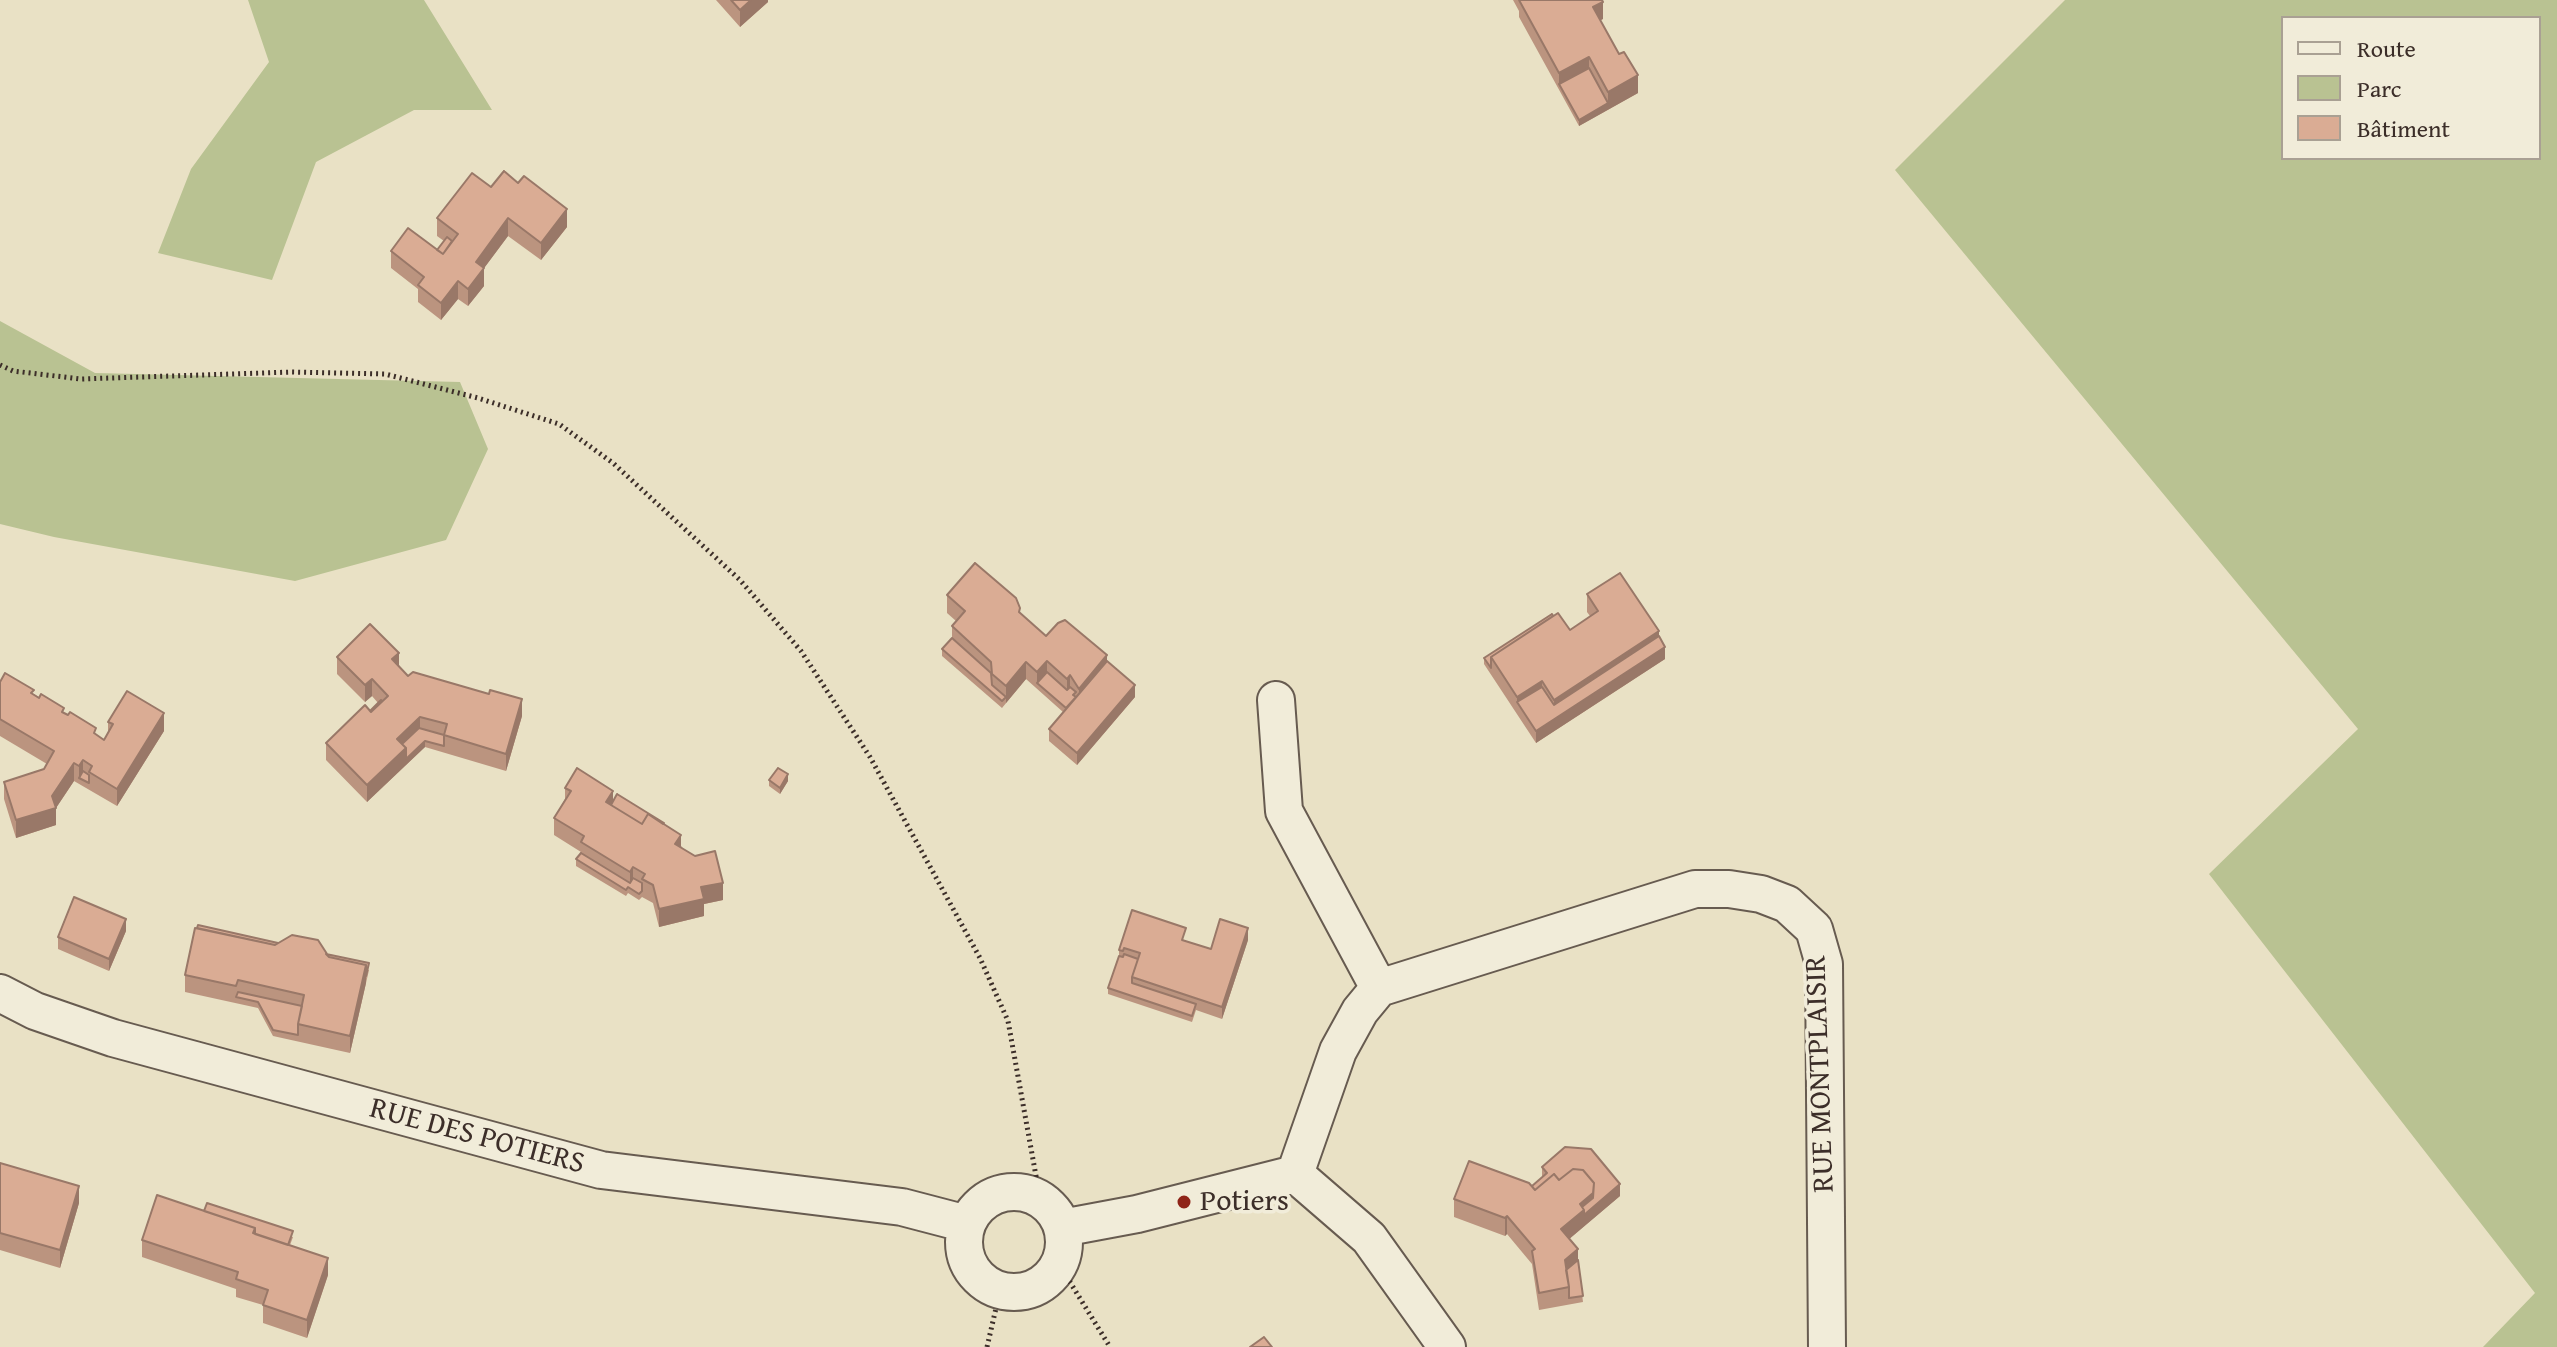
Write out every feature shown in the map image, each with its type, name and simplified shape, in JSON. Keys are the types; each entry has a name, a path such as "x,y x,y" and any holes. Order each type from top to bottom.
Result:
{"street":[{"path":"1276,700 1284,811 1379,988 1360,1011 1338,1051 1295,1174"},
{"name":"RUE MONTPLAISIR","path":"1379,988 1695,889 1729,889 1761,894 1787,904 1814,929 1824,964 1827,1347"},
{"name":"RUE DES POTIERS","path":"0,993 35,1011 113,1038 601,1170 902,1207 967,1224"},
{"path":"1062,1228 1137,1214 1295,1174"},
{"path":"1295,1174 1369,1238 1447,1347"},
{"path":"1012,1193 1031,1195 1056,1214 1062,1228 1064,1247 1059,1265 1045,1282 1023,1292 1000,1291 982,1281 969,1265 964,1245 967,1224 978,1208 993,1197 1012,1193"}],"path":[{"path":"0,365 13,371 81,379 292,372 385,374 478,398 559,424 613,463 740,580 801,651 870,757 980,958 1008,1021 1036,1176 1031,1195"},
{"path":"1059,1265 1110,1347"},
{"path":"987,1347 1000,1291"}],"green space":[{"path":"248,0 424,0 492,110 414,110 316,162 272,280 158,253 191,169 269,62"},
{"path":"2065,0 2557,0 2557,1347 2483,1347 2535,1293 2209,874 2358,729 1895,170"},
{"path":"0,321 95,373 460,382 488,449 446,540 295,581 54,537 0,524"}],"building":[{"path":"731,0 751,0 740,10"},
{"path":"1519,0 1602,0 1593,7 1619,54 1624,52 1638,75 1608,92 1589,57 1559,73"},
{"path":"1589,68 1608,103 1579,120 1559,84"},
{"path":"504,171 518,183 524,176 567,209 541,243 508,218 476,262 484,268 468,289 458,281 441,303 418,285 424,277 391,251 408,228 443,254 458,234 437,218 472,173 491,187"},
{"path":"447,237 452,241 443,254 437,250"},
{"path":"975,563 1016,598 1019,612 1046,636 1065,620 1107,655 1079,689 1070,675 1067,679 1047,661 1037,672 1026,662 1006,686 992,674 991,662 952,626 965,611 947,595"},
{"path":"1620,573 1659,631 1554,700 1542,681 1517,697 1491,657 1558,613 1570,630 1598,611 1587,594"},
{"path":"1552,614 1491,657 1491,668 1484,658"},
{"path":"370,624 399,653 392,659 408,676 413,672 489,694 490,690 522,699 506,754 444,735 447,724 420,717 397,739 406,748 367,785 326,743 365,705 371,712 388,696 372,679 365,685 337,657"},
{"path":"1659,636 1665,647 1536,731 1517,702 1542,687 1554,705"},
{"path":"952,638 991,673 992,685 1006,697 1002,701 942,649"},
{"path":"1107,661 1135,685 1077,753 1049,729"},
{"path":"1047,672 1067,690 1070,687 1076,692 1073,695 1076,697 1066,708 1037,683"},
{"path":"5,673 34,690 31,693 39,698 41,694 64,708 62,712 68,715 70,712 96,728 94,733 104,740 113,724 108,722 127,691 164,713 117,789 89,772 92,766 83,760 79,766 74,763 52,796 56,808 16,820 4,782 44,769 54,751 0,719 0,682"},
{"path":"419,728 444,735 444,746 425,741 406,759 406,748 402,744"},
{"path":"577,768 613,791 606,802 642,824 648,814 681,835 675,844 695,856 715,851 723,883 701,887 704,899 659,909 653,885 642,879 645,874 633,867 630,872 581,842 584,836 554,818 571,791 565,788"},
{"path":"778,768 788,774 780,788 769,780"},
{"path":"83,771 89,775 89,783 79,778"},
{"path":"617,794 664,823 648,814 642,824 611,805"},
{"path":"581,853 630,883 633,878 642,883 642,891 639,894 628,887 626,890 576,859"},
{"path":"74,897 126,919 109,959 58,937"},
{"path":"1132,910 1186,928 1182,940 1211,949 1220,919 1248,928 1222,1007 1132,977 1140,953 1124,948 1123,951 1119,950"},
{"path":"198,925 278,943 275,945 197,928"},
{"path":"195,928 275,945 292,935 318,940 329,957 366,965 350,1036 298,1024 304,995 238,980 236,986 185,975"},
{"path":"326,954 369,963 366,976 366,965"},
{"path":"1124,954 1138,959 1132,983 1196,1004 1192,1016 1108,988 1119,956 1123,957"},
{"path":"238,992 302,1006 298,1035 273,1030 258,1002 236,997"},
{"path":"1565,1147 1591,1149 1620,1184 1584,1215 1582,1207 1593,1198 1594,1183 1583,1170 1573,1169 1559,1180 1554,1174 1535,1190 1532,1186 1547,1173 1542,1167"},
{"path":"1469,1161 1529,1183 1535,1190 1554,1174 1559,1180 1573,1169 1583,1170 1594,1183 1593,1193 1580,1204 1584,1210 1561,1229 1578,1249 1565,1260 1569,1287 1539,1293 1532,1251 1535,1249 1507,1216 1505,1218 1454,1199"},
{"path":"0,1163 79,1186 60,1250 0,1233"},
{"path":"157,1195 255,1228 253,1233 328,1258 307,1320 263,1305 268,1290 236,1279 238,1272 142,1240"},
{"path":"207,1203 293,1231 288,1245 255,1234 255,1228 204,1211"},
{"path":"1578,1260 1583,1296 1569,1298 1566,1270"},
{"path":"1264,1337 1272,1347 1250,1347"}],"place":[{"name":"Potiers","path":"1184,1202"}]}
